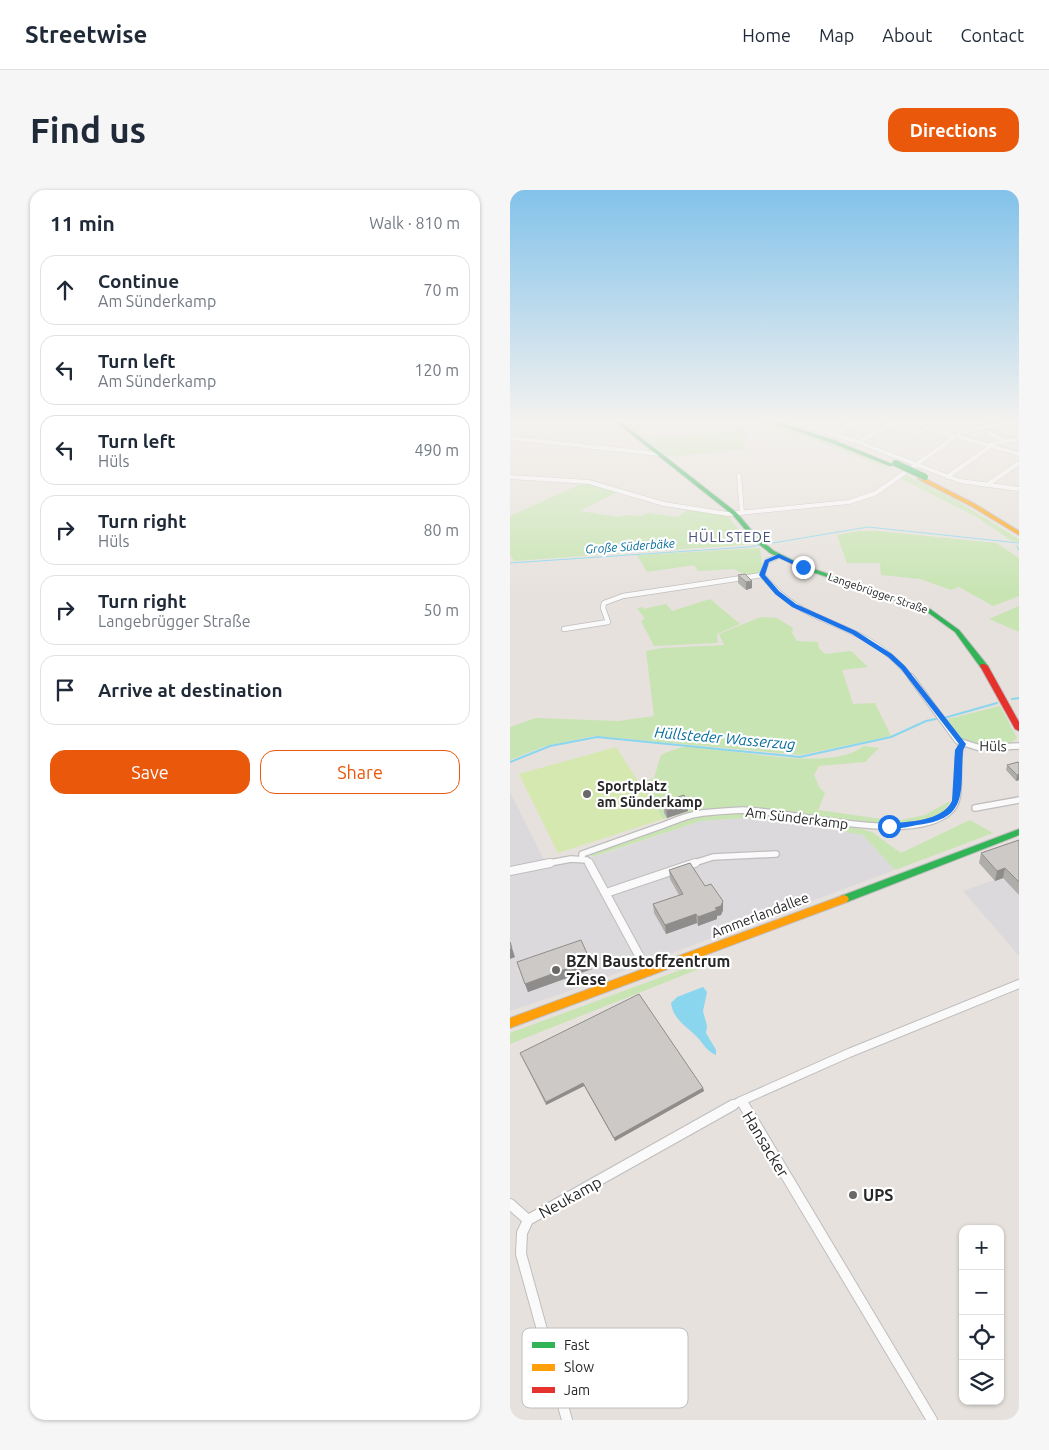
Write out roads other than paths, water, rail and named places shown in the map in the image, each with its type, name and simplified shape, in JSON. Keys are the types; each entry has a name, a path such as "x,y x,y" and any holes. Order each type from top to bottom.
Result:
{"main road":[{"name":"Langebrügger Straße","path":"692,479 738,514 763,545 779,556 803,567 916,605 944,618 985,668 1018,723"},
{"path":"926,479 1019,533"},
{"path":"927,479 1019,528"},
{"name":"Ammerlandallee","path":"510,1023 1019,832"}],"street":[{"path":"548,479 589,482 664,504 738,514 860,500 876,493 895,479"},
{"path":"738,514 739,479"},
{"path":"958,479 987,486 1019,489"},
{"path":"987,486 996,479"},
{"path":"564,629 608,622 603,608 604,603 624,596 762,575 767,561 779,556"},
{"name":"Hüls","path":"762,575 777,592 794,606 854,632 890,655 903,667 962,744 989,748 1019,746"},
{"name":"Am Sünderkamp","path":"582,859 582,854 695,814 711,812 758,811 812,817 861,826 901,826 933,821 950,811 956,801 959,750 962,744"},
{"path":"975,808 1019,800"},
{"path":"606,893 713,857 776,854"},
{"path":"510,871 552,862 587,860 593,867 648,972"},
{"name":"Hansacker","path":"932,1420 741,1101 849,1053 1019,984"},
{"name":"Neukamp","path":"542,1328 521,1254 522,1233 528,1220 741,1101"},
{"path":"510,1204 528,1220"}],"water":[{"path":"703,987 707,992 703,1011 707,1026 706,1033 716,1050 716,1055 708,1050 678,1019 672,1009 671,1003 677,997"}],"waterway":[{"name":"Große Süderbäke","path":"510,563 749,547 868,527 1019,543"},
{"name":"Hüllsteder Wasserzug","path":"1017,546 1019,551"},
{"name":"Hüllsteder Wasserzug","path":"1012,699 1019,698"},
{"name":"Hüllsteder Wasserzug","path":"944,718 997,703"},
{"name":"Hüllsteder Wasserzug","path":"510,762 550,746 597,737 800,757 891,737 926,721 936,719"}],"place":[{"name":"Sportplatz am Sünderkamp","path":"587,794"},
{"name":"BZN Baustoffzentrum Ziese","path":"556,970"},
{"name":"UPS","path":"853,1195"}],"district":[{"name":"HÜLLSTEDE","path":"730,537"}]}
